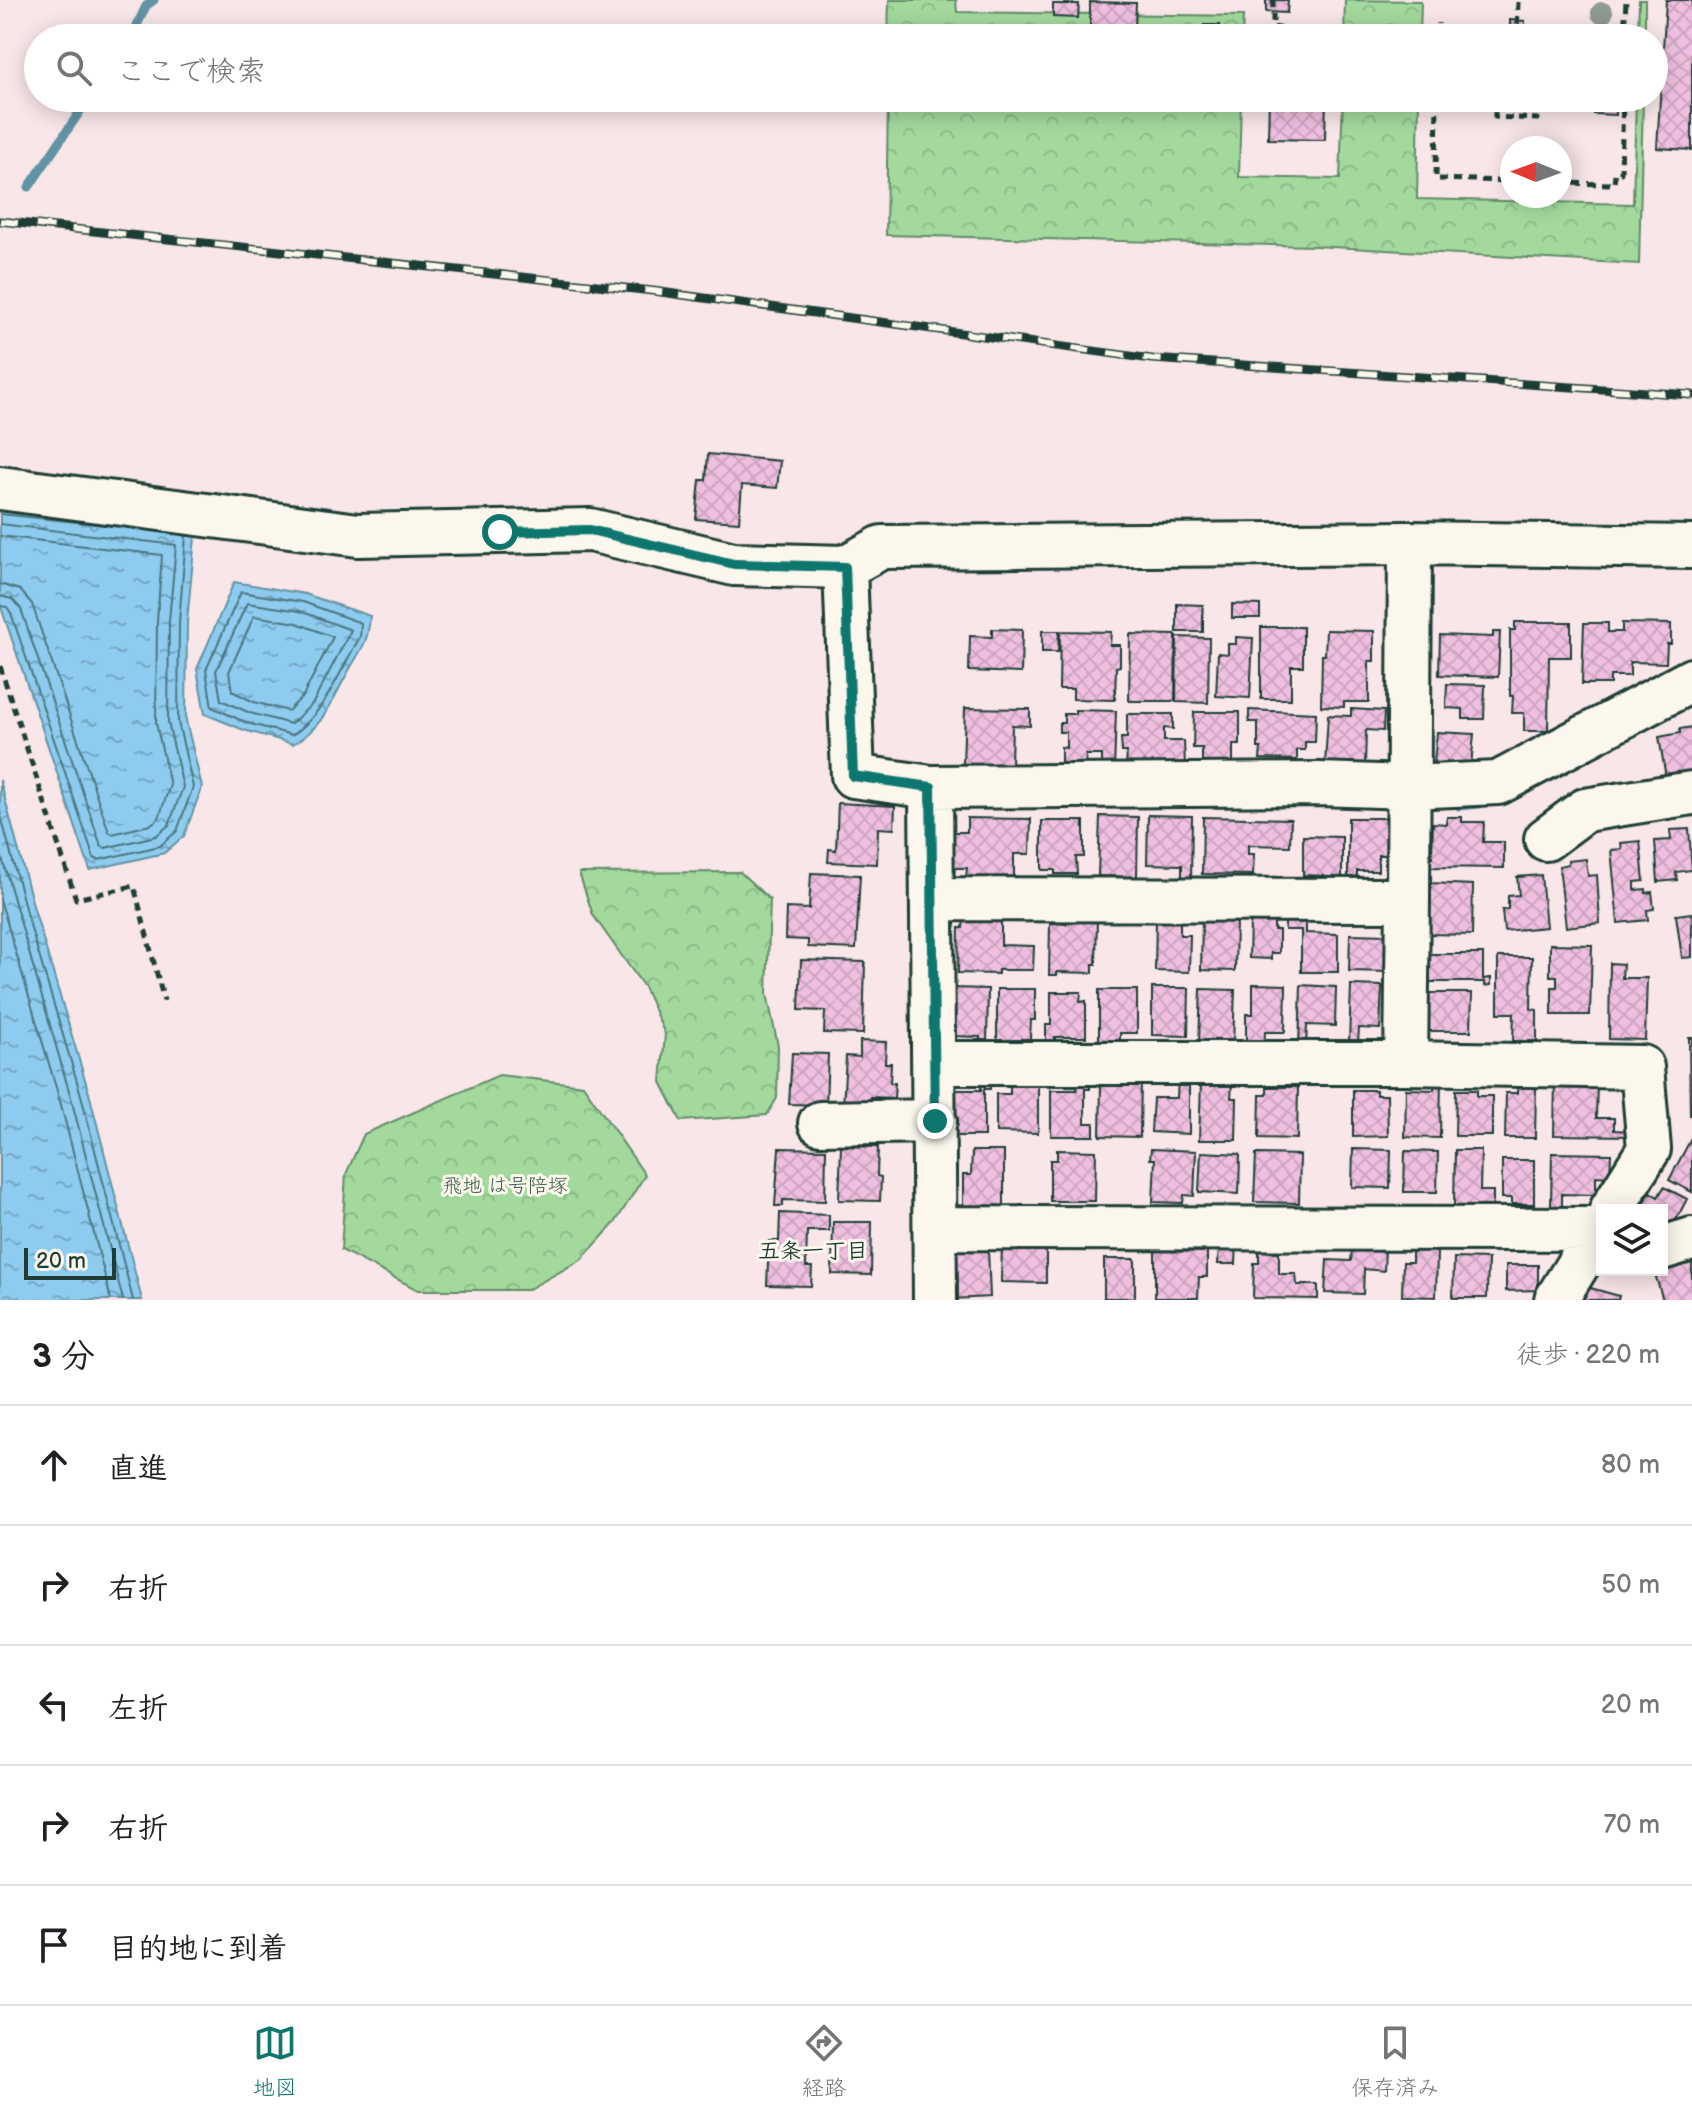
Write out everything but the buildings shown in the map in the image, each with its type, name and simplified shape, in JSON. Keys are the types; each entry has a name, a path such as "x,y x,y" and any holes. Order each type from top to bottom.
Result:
{"street":[{"path":"0,488 358,535 590,530 734,564 845,567 882,547 1410,543 1692,547"},
{"path":"1406,1063 1410,543"},
{"path":"845,567 853,776 931,787 1319,784 1409,787 1498,783 1692,680"},
{"path":"931,787 935,1300"},
{"path":"1546,839 1585,810 1692,793"},
{"path":"932,899 1408,900"},
{"path":"935,1063 1406,1063 1642,1067 1649,1149 1618,1204"},
{"path":"820,1123 935,1121"},
{"path":"935,1228 1596,1235"},
{"path":"1668,1246 1692,1239"},
{"path":"1556,1300 1596,1241"}],"path":[{"path":"1273,0 1273,24"},
{"path":"1517,24 1518,0"},
{"path":"1625,24 1626,0"},
{"path":"1437,112 1436,179 1500,181"},
{"path":"1495,112 1495,117 1538,119 1538,112"},
{"path":"1572,183 1614,184 1615,173 1621,173 1622,112"},
{"path":"0,666 76,899 134,886 164,1001"}],"green space":[{"path":"889,0 956,0 957,12 1243,16 1243,24 888,24"},
{"path":"1345,0 1421,1 1420,24 1344,24"},
{"path":"1639,0 1645,0 1645,24 1638,24"},
{"path":"888,112 1241,112 1239,177 1340,179 1342,112 1419,112 1417,199 1500,201 1500,208 1572,208 1572,203 1633,204 1636,112 1643,112 1639,264 1314,246 886,235"},
{"path":"740,872 770,900 767,994 778,1046 777,1098 767,1115 681,1121 661,1082 665,1034 644,987 593,915 579,873"},
{"name":"飛地 は号陪塚","path":"499,1075 583,1085 645,1175 615,1223 581,1260 527,1290 418,1290 341,1250 346,1174 364,1134"}],"water":[{"path":"0,506 196,527 187,622 186,721 202,787 184,836 164,853 90,870 0,604"},
{"path":"234,582 305,594 370,616 363,647 331,705 312,730 293,744 244,730 205,714 197,669"},
{"path":"0,780 34,909 89,1093 142,1300 0,1300"}],"waterway":[{"path":"138,24 146,6 154,0"},
{"path":"29,187 80,112"},
{"path":"1459,806 1480,804"}],"railway":[{"path":"0,221 653,291 1152,359 1692,395"}],"district":[{"name":"五条一丁目","path":"813,1250"}],"route":[{"path":"500,532 590,530 734,564 845,567 853,776 931,787 935,1121"}]}
